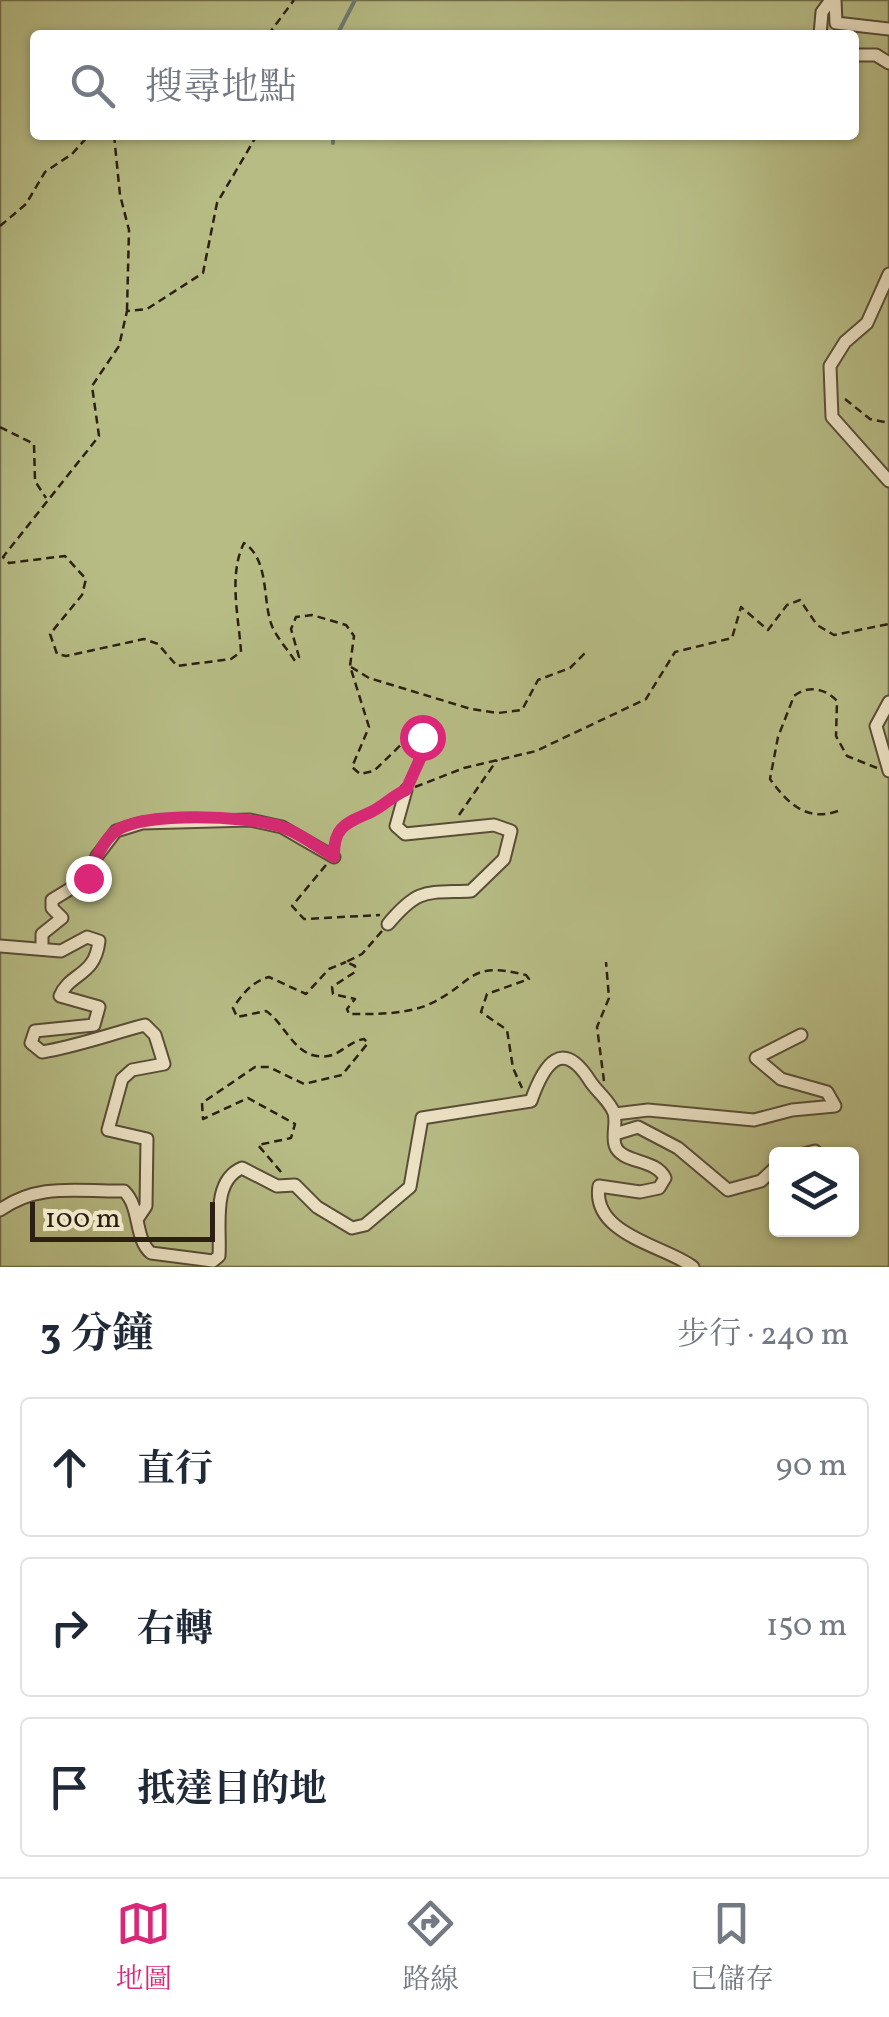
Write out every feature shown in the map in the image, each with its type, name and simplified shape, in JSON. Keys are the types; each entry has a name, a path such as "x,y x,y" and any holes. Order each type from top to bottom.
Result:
{"street":[{"path":"833,0 836,23 889,29"},
{"path":"820,30 822,12 833,0"},
{"path":"859,55 876,56 889,63"},
{"path":"889,274 867,322 845,342 830,366 832,417 889,481"},
{"path":"889,702 876,726 889,771"},
{"path":"388,924 415,895 428,890 472,892 504,860 510,831 494,825 451,826 405,834 396,826 406,790"},
{"path":"42,949 42,934 62,918 52,908 52,900 88,878 97,856 116,831 162,822 250,820 282,827 334,857"},
{"path":"0,946 60,952 87,937 99,941 90,967 60,996 99,1007 100,1017 94,1025 34,1031 31,1043 42,1052 80,1046 96,1037 146,1025 161,1051 164,1064 132,1070 122,1078 108,1130 147,1140 146,1206 138,1218"},
{"path":"615,1114 648,1110 754,1120 792,1110 835,1106 826,1092 781,1079 756,1058 801,1035"},
{"path":"0,1210 19,1196 42,1189 124,1191 138,1218 144,1247 151,1253 213,1261 219,1256 219,1222 227,1178 242,1168 277,1186 296,1185 317,1207 352,1228 365,1225 410,1187 422,1118 531,1101 542,1073 555,1061 569,1057 579,1062 615,1114 615,1145 622,1154 651,1164 665,1178 659,1188 640,1192 599,1186 603,1207 632,1240 693,1267"},
{"path":"615,1134 638,1128 678,1148 728,1190 761,1181 769,1174"}],"path":[{"path":"272,30 294,0"},
{"path":"0,226 26,204 45,172 72,154 84,140"},
{"path":"114,140 120,196 130,230 127,312 119,346 92,386 99,436 4,557 9,562 65,556 86,578 82,595 50,634 56,654 66,656 144,640 158,644 177,666 231,659 241,652 236,603 238,554 244,543 250,547 265,583 272,626 295,661 298,657 292,629 296,617 312,616 346,624 354,636 350,666 370,727 352,766 360,774 374,771 413,732 422,737 424,750 406,790"},
{"path":"127,312 146,310 204,273 217,203 253,140"},
{"path":"830,384 857,412 889,424"},
{"path":"0,427 34,444 35,481 47,499"},
{"path":"283,1183 282,1173 258,1145 292,1138 295,1124 248,1098 203,1119 200,1110 228,1082 254,1067 270,1067 304,1084 342,1075 368,1043 364,1039 331,1056 313,1055 296,1046 278,1019 266,1011 237,1017 233,1008 244,991 270,977 306,994 328,968 362,954 388,924 384,916 304,919 292,906 334,857 333,841 348,820 376,810 389,797 406,790 498,759 536,752 646,699 656,689 675,652 732,638 741,607 768,630 787,605 800,600 817,624 834,634 889,624"},
{"path":"350,666 369,678 498,713 522,710 538,680 570,668 586,652"},
{"path":"838,812 821,817 799,810 770,779 778,737 794,696 809,688 829,693 837,701 836,736 846,756 889,771"},
{"path":"451,826 498,759"},
{"path":"346,962 355,966 355,972 332,987 333,994 355,999 347,1009 349,1014 418,1008 436,1002 467,976 486,970 526,975 529,978 487,994 480,1012 506,1030 512,1068 531,1101"},
{"path":"606,962 609,998 597,1027 608,1102"}],"green space":[{"path":"0,0 889,0 889,1267 0,1267"}],"waterway":[{"path":"340,30 355,0"}],"route":[{"path":"88,878 97,856 116,831 142,823 250,820 282,827 334,857 333,841 348,820 376,810 389,797 406,790 424,750 422,737"}]}
